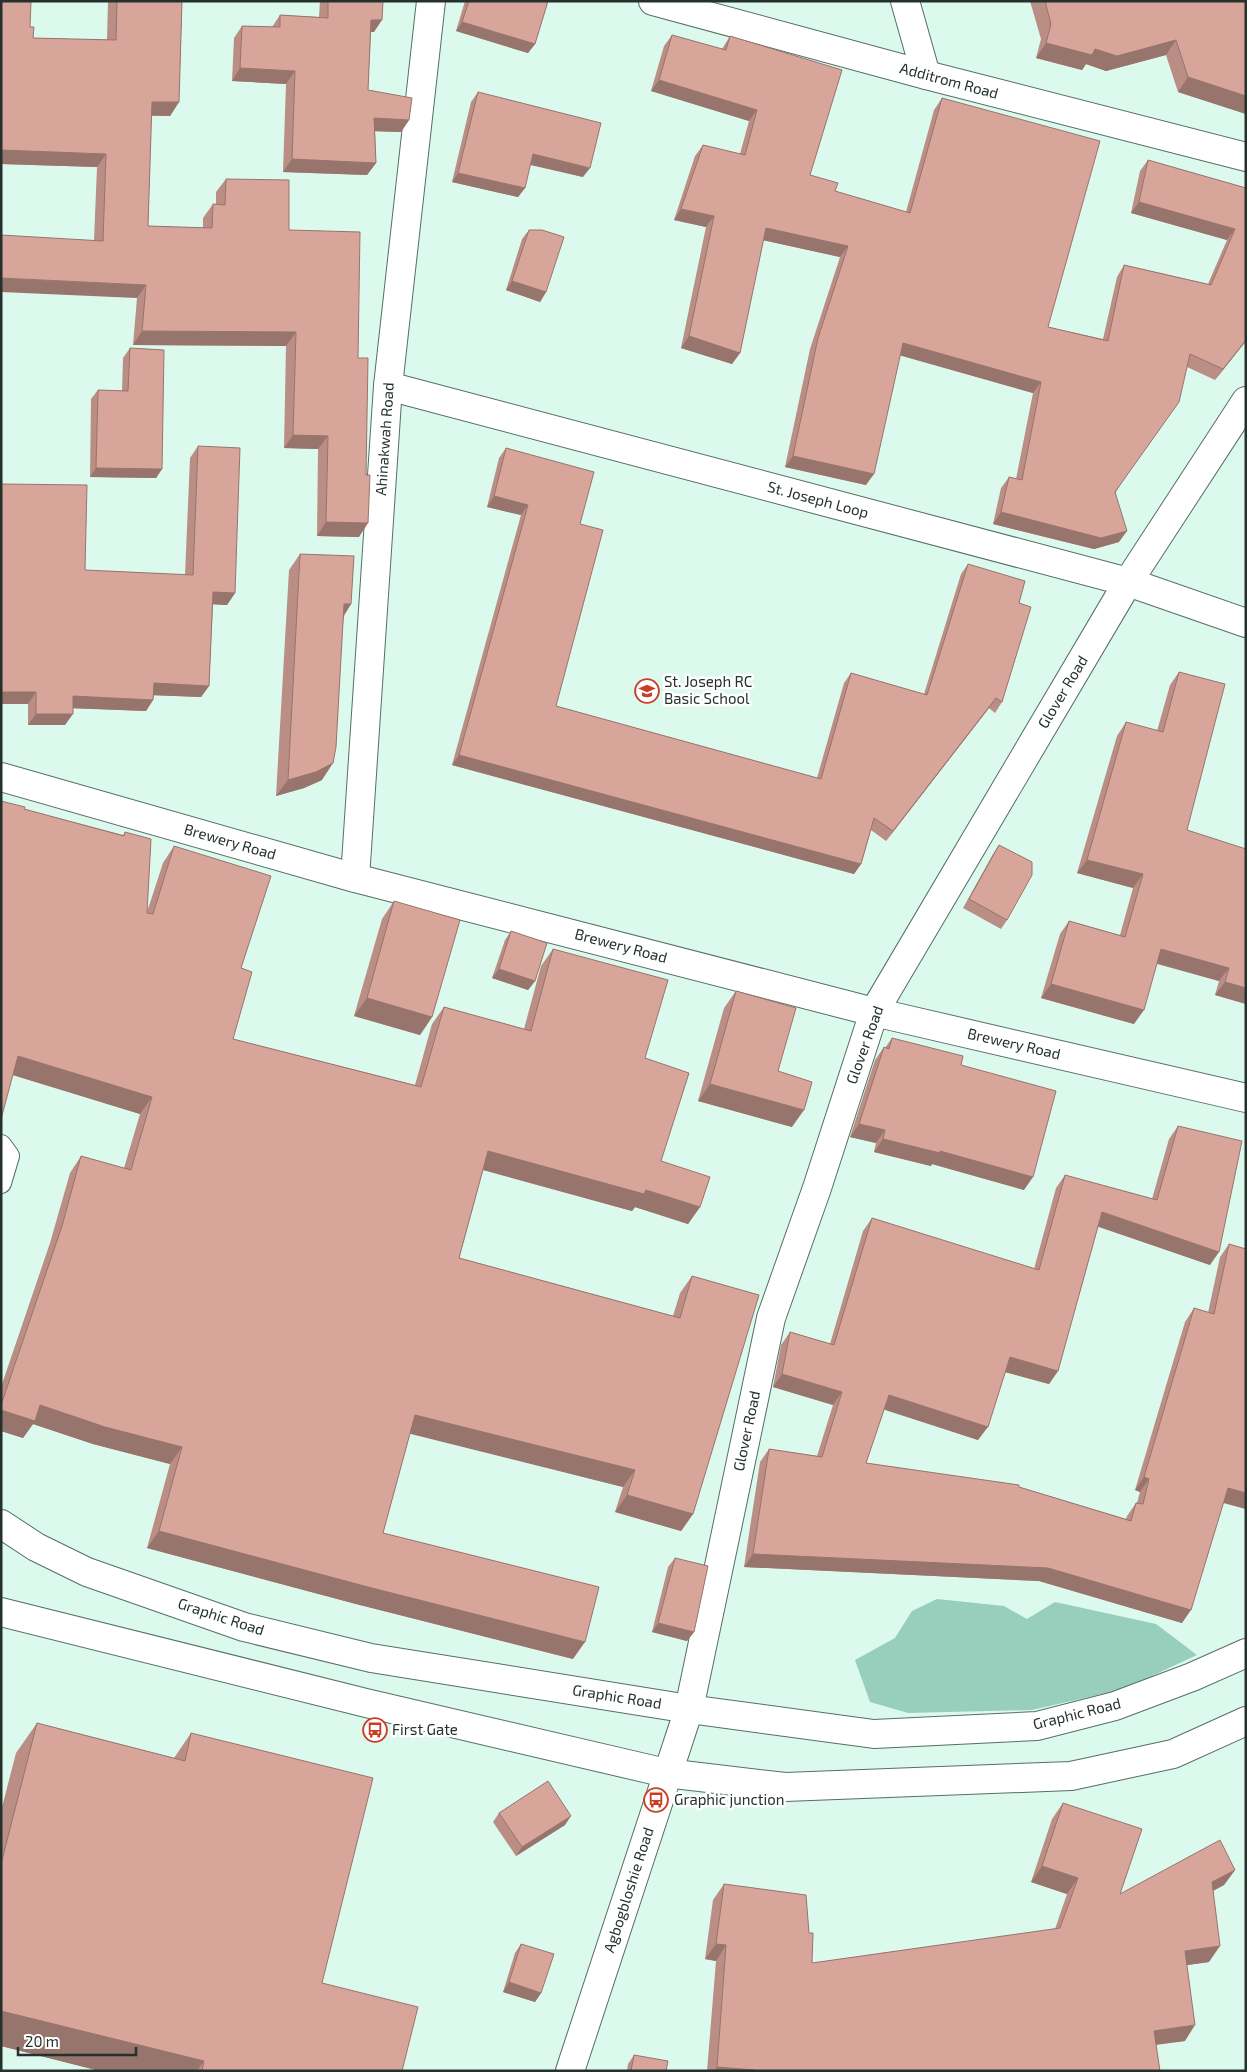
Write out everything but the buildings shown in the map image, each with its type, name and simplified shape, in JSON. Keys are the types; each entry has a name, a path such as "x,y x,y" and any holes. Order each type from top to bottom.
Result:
{"street":[{"name":"Ahinakwah Road","path":"355,878 388,386 431,1"},
{"name":"Additrom Road","path":"653,1 926,75 1246,157"},
{"path":"906,1 926,75"},
{"name":"St. Joseph Loop","path":"388,386 1128,582 1246,623"},
{"name":"Glover Road","path":"689,1709 771,1318 817,1188 874,1012 1128,582 1246,401"},
{"name":"Brewery Road","path":"1,777 355,878 874,1012 1246,1098"},
{"name":"Graphic Road","path":"1,1524 36,1547 87,1572 244,1626 371,1658 689,1709 874,1734 1037,1726 1115,1706 1192,1677 1246,1653"},
{"path":"1,1612 366,1703 666,1773 785,1787 1071,1776 1173,1754 1246,1721"},
{"name":"Agbogbloshie Road","path":"570,2071 666,1773 689,1709"}],"lane":[{"path":"1,1145 9,1156 1,1183"}],"green space":[{"path":"937,1599 1004,1606 1027,1619 1055,1602 1156,1624 1197,1655 1124,1689 1032,1710 908,1713 870,1702 855,1660 895,1638 912,1611"}],"place":[{"name":"St. Joseph RC Basic School","path":"647,691"},
{"name":"First Gate","path":"375,1730"},
{"name":"Graphic junction","path":"656,1800"}]}
